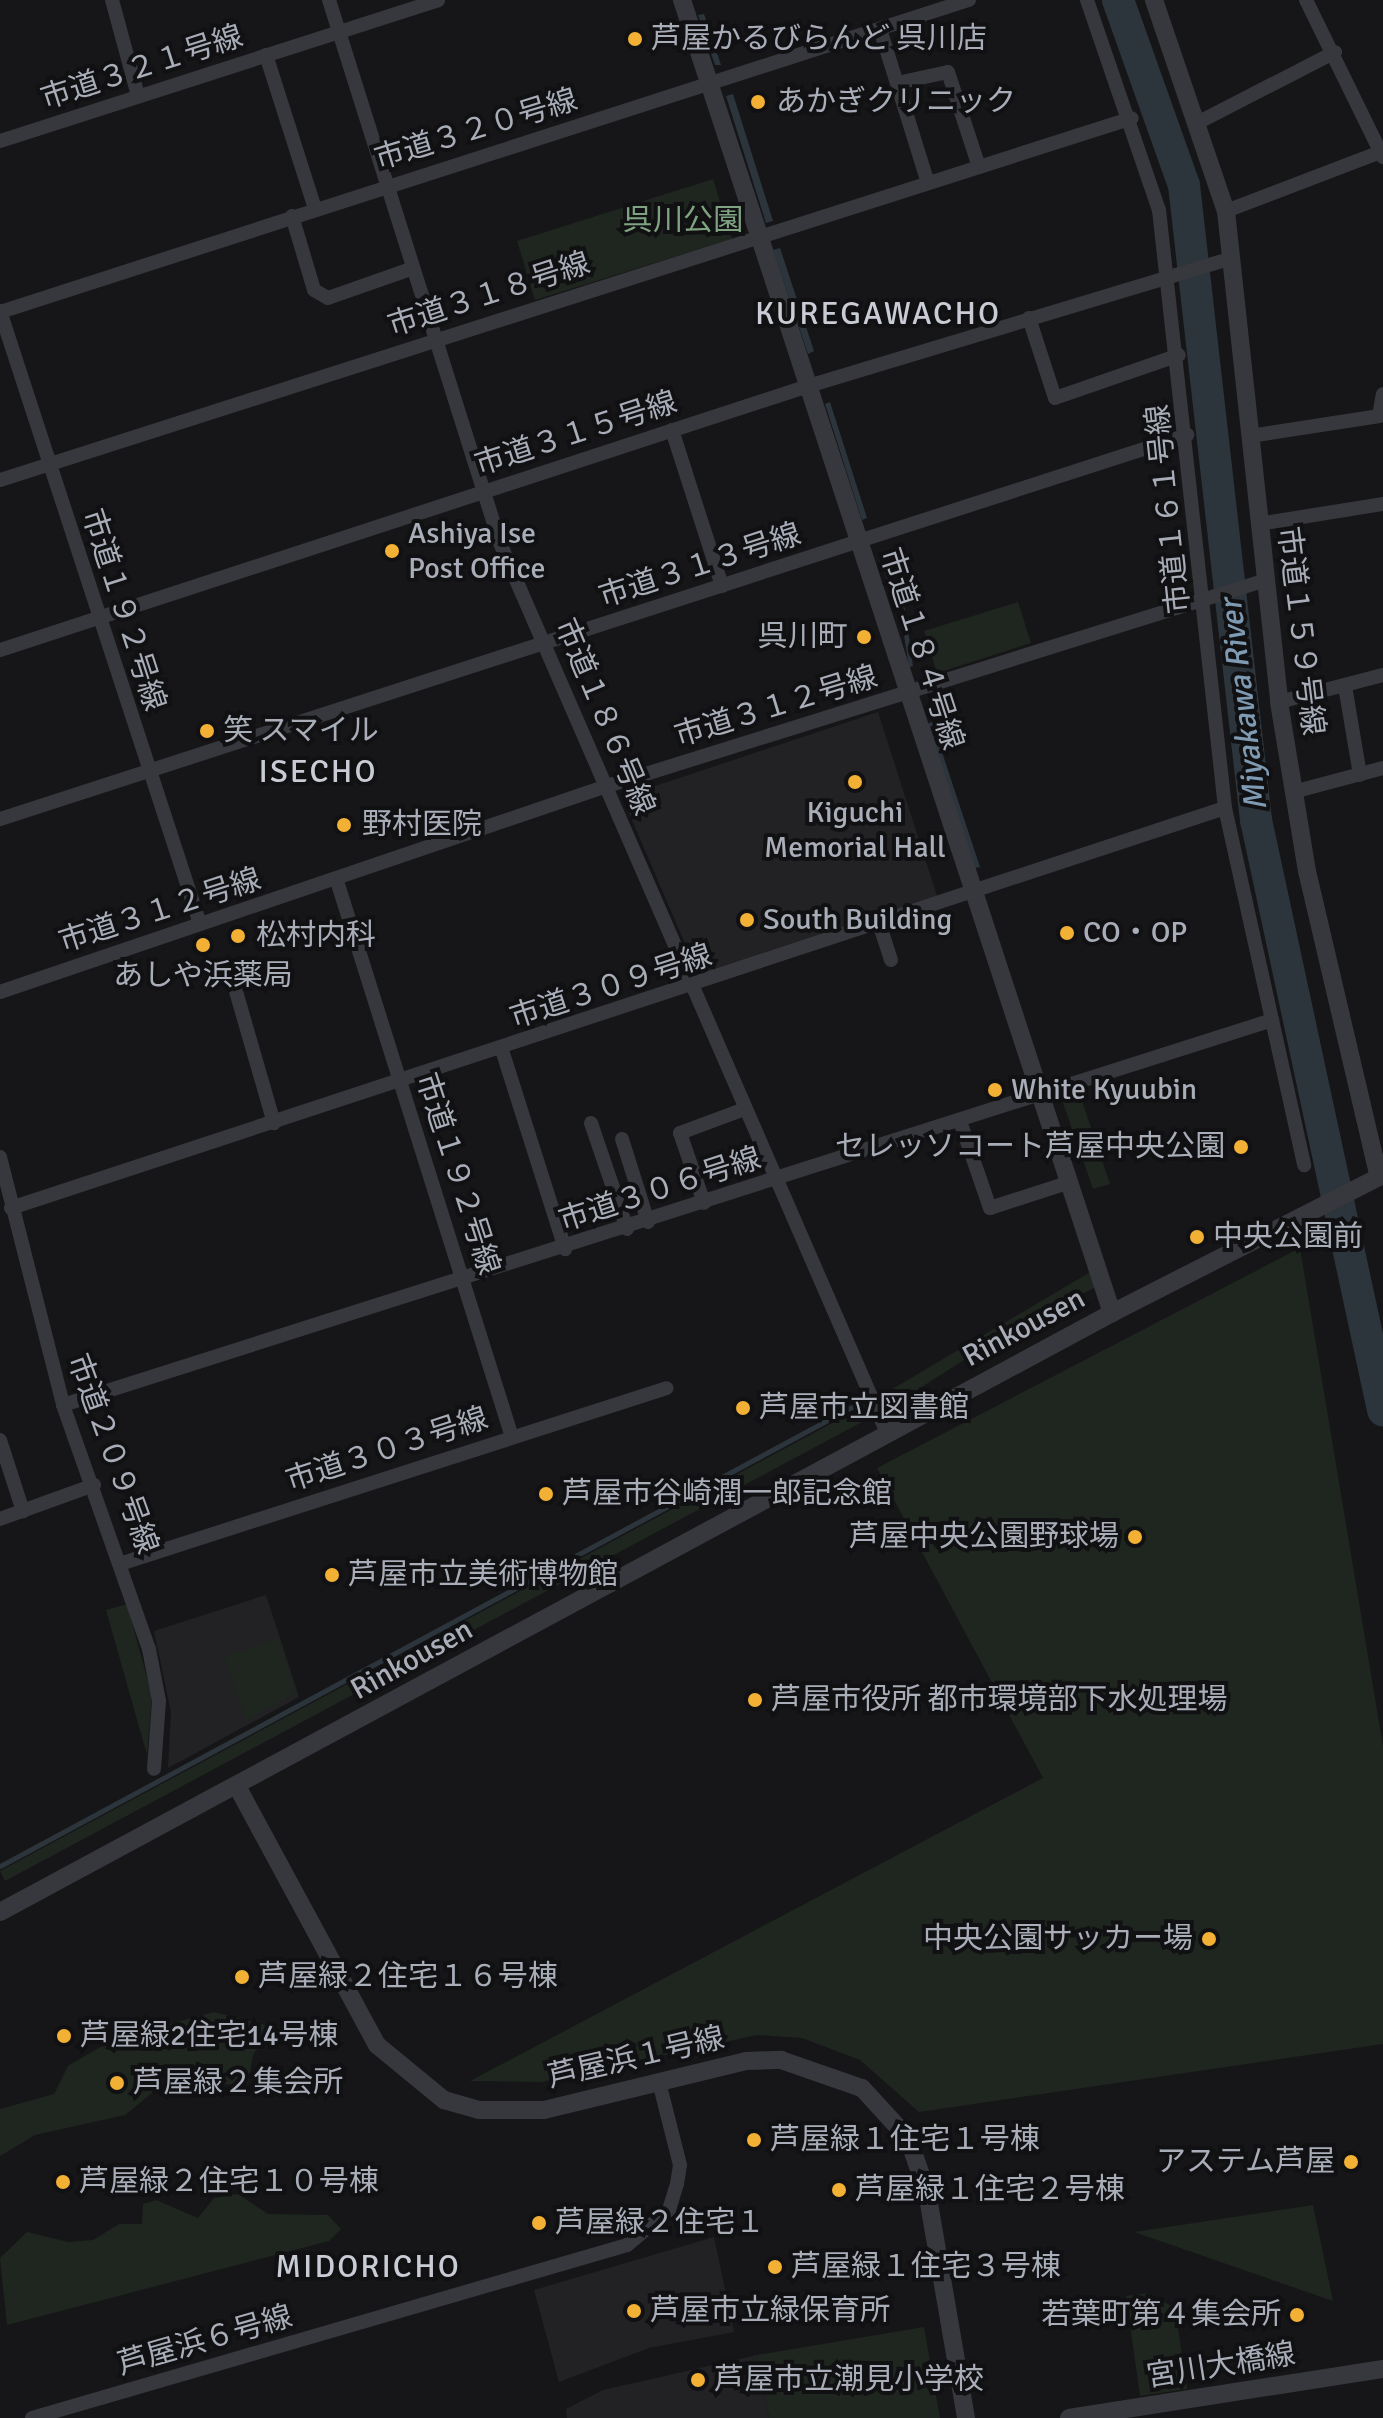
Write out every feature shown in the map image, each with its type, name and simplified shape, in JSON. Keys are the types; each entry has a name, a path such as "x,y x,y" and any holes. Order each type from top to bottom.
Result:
{"street":[{"path":"112,0 138,96"},
{"name":"市道１８６号線","path":"329,0 481,493 772,1180 887,1433"},
{"name":"市道３２１号線","path":"0,141 438,0"},
{"name":"市道３２０号線","path":"0,311 384,185 969,0"},
{"name":"市道１６１号線","path":"1087,0 1132,118 1173,275 1187,435 1209,604 1225,808 1304,1165"},
{"name":"市道１５９号線","path":"1154,0 1199,122 1226,211 1258,524 1256,584 1293,792 1377,1179"},
{"path":"1226,211 1383,153 1335,52 1306,0"},
{"name":"市道１８４号線","path":"684,1 905,695 1112,1313"},
{"path":"880,29 928,183"},
{"path":"1199,122 1335,52"},
{"path":"266,55 315,209"},
{"path":"897,83 948,72 979,167"},
{"name":"市道３１８号線","path":"0,480 1132,118"},
{"path":"292,216 314,290 328,298 411,269"},
{"name":"市道３１５号線","path":"0,650 805,387 1232,258"},
{"name":"市道１９２号線","path":"0,311 97,618 200,924"},
{"path":"1029,318 1055,398 1179,355"},
{"path":"1250,436 1379,416 1383,394"},
{"path":"672,430 722,586"},
{"name":"市道３１３号線","path":"0,819 1187,435"},
{"path":"1258,524 1383,504"},
{"name":"市道３１２号線","path":"0,992 337,881 604,787 1209,604 1256,584"},
{"path":"1279,702 1383,675"},
{"path":"1345,686 1360,775"},
{"path":"1293,792 1383,768"},
{"name":"市道３０９号線","path":"11,1208 691,989 972,891 1225,808"},
{"name":"市道１９２号線","path":"337,881 512,1437"},
{"path":"879,923 891,960"},
{"path":"233,981 274,1123"},
{"name":"市道３０６号線","path":"63,1405 565,1249 1272,1020"},
{"path":"502,1050 565,1249"},
{"path":"704,1203 680,1133 742,1110"},
{"path":"960,1121 990,1208 1070,1182"},
{"path":"591,1123 627,1229"},
{"path":"622,1139 648,1222"},
{"name":"市道２０９号線","path":"0,1157 63,1405 123,1563 159,1701 154,1769"},
{"name":"Rinkousen","path":"2,1907 238,1788 1112,1313 1377,1179"},
{"name":"市道３０３号線","path":"123,1563 667,1388"},
{"path":"0,1440 23,1511"},
{"path":"0,1519 94,1485"},
{"name":"芦屋浜１号線","path":"238,1788 377,2045 421,2087 479,2110 514,2112 781,2060 862,2088 908,2138 927,2192 966,2418"},
{"name":"芦屋浜６号線","path":"32,2418 627,2245 669,2210 677,2184 680,2165 659,2082"},
{"name":"宮川大橋線","path":"1069,2418 1383,2369"}],"shaded area":[{"path":"704,14 721,65 715,65 698,15"},
{"path":"733,94 773,221 766,223 726,96"},
{"path":"780,248 814,351 808,354 773,250"},
{"path":"830,402 867,518 862,520 825,404"},
{"path":"878,558 905,609 913,666 909,667 900,610"},
{"path":"878,712 937,896 698,974 622,797"},
{"path":"932,722 980,867 974,868 926,724"},
{"path":"266,1595 299,1697 168,1768 171,1712 154,1631"},
{"name":"芦屋市立緑保育所","path":"714,2237 734,2332 649,2348 559,2382 534,2290"},
{"name":"芦屋市立潮見小学校","path":"757,2355 769,2418 567,2418 566,2409 603,2390"}],"green space":[{"name":"呉川公園","path":"713,179 732,239 535,300 517,241"},
{"path":"1018,602 1031,643 937,673 924,631"},
{"path":"1079,1092 1110,1184 1093,1189 1061,1097"},
{"path":"1300,1248 1383,1746 1383,2044 919,2112 860,2060 802,2038 757,2035 541,2082 470,2081 1043,1778 877,1468"},
{"path":"1092,1271 1096,1287 1014,1328 892,1406 5,1881 0,1871 862,1407"},
{"path":"127,1604 152,1696 147,1755 106,1610"},
{"path":"278,1639 296,1693 246,1720 224,1657"},
{"path":"214,2012 273,2027 253,2055 248,2083 157,2089 125,2115 35,2135 0,2156 0,2109 54,2094 68,2066 114,2039"},
{"path":"238,2194 268,2214 328,2215 341,2229 329,2241 7,2325 0,2258 27,2232 68,2242 93,2240 119,2224 142,2224 143,2204 156,2200 198,2218 214,2198"},
{"path":"1313,2205 1333,2301 1134,2232"},
{"path":"1147,2293 1175,2308 1187,2389 1140,2396 1126,2296"},
{"path":"924,2327 940,2418 769,2418 757,2355"}],"waterway":[{"name":"Miyakawa River","path":"1118,0 1184,185 1256,820 1383,1410"},
{"path":"0,1866 863,1401"}],"place":[{"name":"芦屋かるびらんど 呉川店","path":"635,39"},
{"name":"あかぎクリニック","path":"758,102"},
{"name":"Ashiya Ise Post Office","path":"392,551"},
{"name":"呉川町","path":"864,637"},
{"name":"笑 スマイル","path":"207,731"},
{"name":"Kiguchi Memorial Hall","path":"855,782"},
{"name":"野村医院","path":"344,825"},
{"name":"South Building","path":"747,920"},
{"name":"CO・OP","path":"1067,933"},
{"name":"松村内科","path":"238,936"},
{"name":"あしや浜薬局","path":"203,945"},
{"name":"White Kyuubin","path":"995,1090"},
{"name":"セレッソコート芦屋中央公園","path":"1241,1147"},
{"name":"中央公園前","path":"1197,1237"},
{"name":"芦屋市立図書館","path":"743,1408"},
{"name":"芦屋市谷崎潤一郎記念館","path":"546,1494"},
{"name":"芦屋中央公園野球場","path":"1135,1537"},
{"name":"芦屋市立美術博物館","path":"332,1575"},
{"name":"芦屋市役所 都市環境部下水処理場","path":"755,1700"},
{"name":"中央公園サッカー場","path":"1209,1939"},
{"name":"芦屋緑２住宅１６号棟","path":"242,1977"},
{"name":"芦屋緑2住宅14号棟","path":"64,2036"},
{"name":"芦屋緑２集会所","path":"117,2083"},
{"name":"芦屋緑１住宅１号棟","path":"754,2140"},
{"name":"アステム芦屋","path":"1351,2162"},
{"name":"芦屋緑２住宅１０号棟","path":"63,2182"},
{"name":"芦屋緑１住宅２号棟","path":"839,2190"},
{"name":"芦屋緑２住宅１","path":"539,2223"},
{"name":"芦屋緑１住宅３号棟","path":"775,2267"},
{"name":"芦屋市立緑保育所","path":"634,2311"},
{"name":"若葉町第４集会所","path":"1297,2315"},
{"name":"芦屋市立潮見小学校","path":"698,2380"}],"district":[{"name":"KUREGAWACHO","path":"878,314"},
{"name":"ISECHO","path":"318,772"},
{"name":"MIDORICHO","path":"368,2267"}]}
